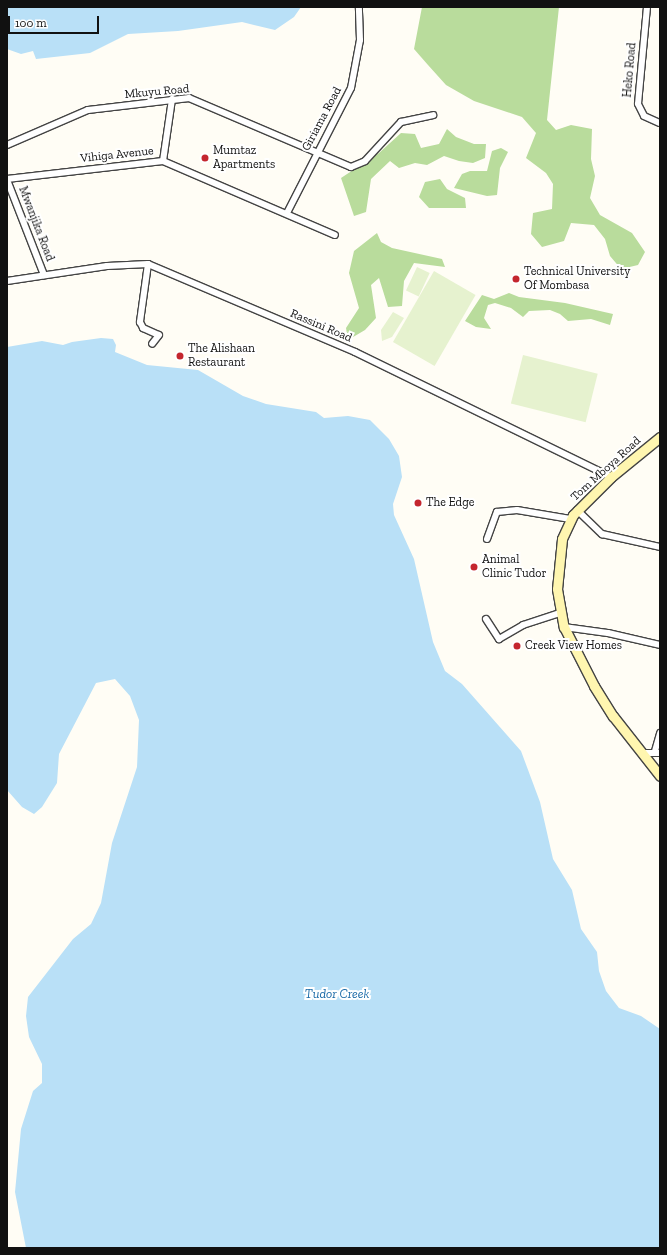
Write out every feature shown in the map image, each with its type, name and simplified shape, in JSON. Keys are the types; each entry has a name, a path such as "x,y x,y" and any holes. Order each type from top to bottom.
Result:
{"main road":[{"name":"Tom Mboya Road","path":"660,437 611,477 577,510 570,519 562,539 557,589 560,613 564,627 594,686 613,716 660,776"}],"street":[{"name":"Giriama Road","path":"286,213 351,88 360,40 359,7"},
{"name":"Heko Road","path":"647,7 638,104 644,116 660,123"},
{"name":"Mkuyu Road","path":"7,145 88,110 172,99 194,98 316,154 351,167 365,161 401,122 432,115"},
{"path":"163,161 172,99"},
{"name":"Vihiga Avenue","path":"7,180 163,161 335,235"},
{"name":"Mwanjika Road","path":"7,180 44,275"},
{"path":"148,264 140,322 143,328 159,335 152,344"},
{"name":"Rassini Road","path":"7,281 107,266 148,264 355,352 611,477"},
{"path":"487,539 497,512 517,510 570,519"},
{"path":"577,510 602,534 660,546"},
{"path":"486,619 499,639 523,625 560,613"},
{"path":"564,627 608,633 660,645"},
{"path":"643,753 658,752 660,734"}],"green space":[{"path":"422,7 559,7 547,120 556,130 571,125 592,129 591,159 595,176 590,198 600,215 632,233 645,252 638,265 621,269 610,256 605,239 594,225 571,223 564,241 542,247 531,234 533,213 552,209 553,184 546,173 526,158 536,133 522,117 474,101 446,85 414,49"},
{"path":"447,129 456,137 474,144 486,144 485,158 473,163 459,161 444,156 427,165 415,163 399,168 390,161 371,179 366,212 354,216 341,178 379,153 401,133 415,134 421,148 439,144"},
{"path":"501,148 508,152 500,168 497,195 487,196 454,188 462,174 470,171 487,171 492,151"},
{"path":"440,179 447,189 465,198 466,208 429,208 419,197 425,182"},
{"path":"377,233 381,242 392,248 442,259 445,267 414,263 404,281 402,306 388,307 379,278 371,285 376,318 365,330 348,340 346,328 359,308 349,273 354,251"},
{"path":"417,267 430,273 419,296 406,291"},
{"path":"434,271 476,295 435,366 393,342"},
{"path":"509,293 519,297 565,303 613,314 610,325 591,319 568,321 560,314 550,310 529,311 523,317 511,308 495,303 488,305 484,318 491,329 476,327 465,321 482,295 494,299"},
{"path":"393,312 404,318 392,337 382,341 381,330"},
{"path":"523,355 598,374 586,422 511,404"}],"water":[{"path":"7,7 301,7 294,17 275,30 242,22 178,31 128,34 90,53 36,59 33,51 21,54 7,49"},
{"name":"Tudor Creek","path":"101,338 113,339 116,345 115,352 147,365 198,370 243,396 266,404 316,412 324,418 348,416 370,420 389,439 399,456 402,477 393,504 394,515 414,559 433,642 445,671 462,684 521,751 540,802 553,859 572,890 581,929 597,952 599,971 606,991 619,1008 641,1016 660,1029 660,1248 26,1248 15,1192 21,1129 33,1091 42,1083 42,1064 29,1037 26,1016 28,997 73,939 91,924 101,903 112,843 137,767 139,720 130,696 115,679 96,683 59,754 57,783 42,807 34,814 22,807 7,790 7,347 42,341 63,345 72,342"}],"place":[{"name":"Mumtaz Apartments","path":"205,158"},
{"name":"Technical University Of Mombasa","path":"516,279"},
{"name":"The Alishaan Restaurant","path":"180,356"},
{"name":"The Edge","path":"418,503"},
{"name":"Animal Clinic Tudor","path":"474,567"},
{"name":"Creek View Homes","path":"517,646"}]}
